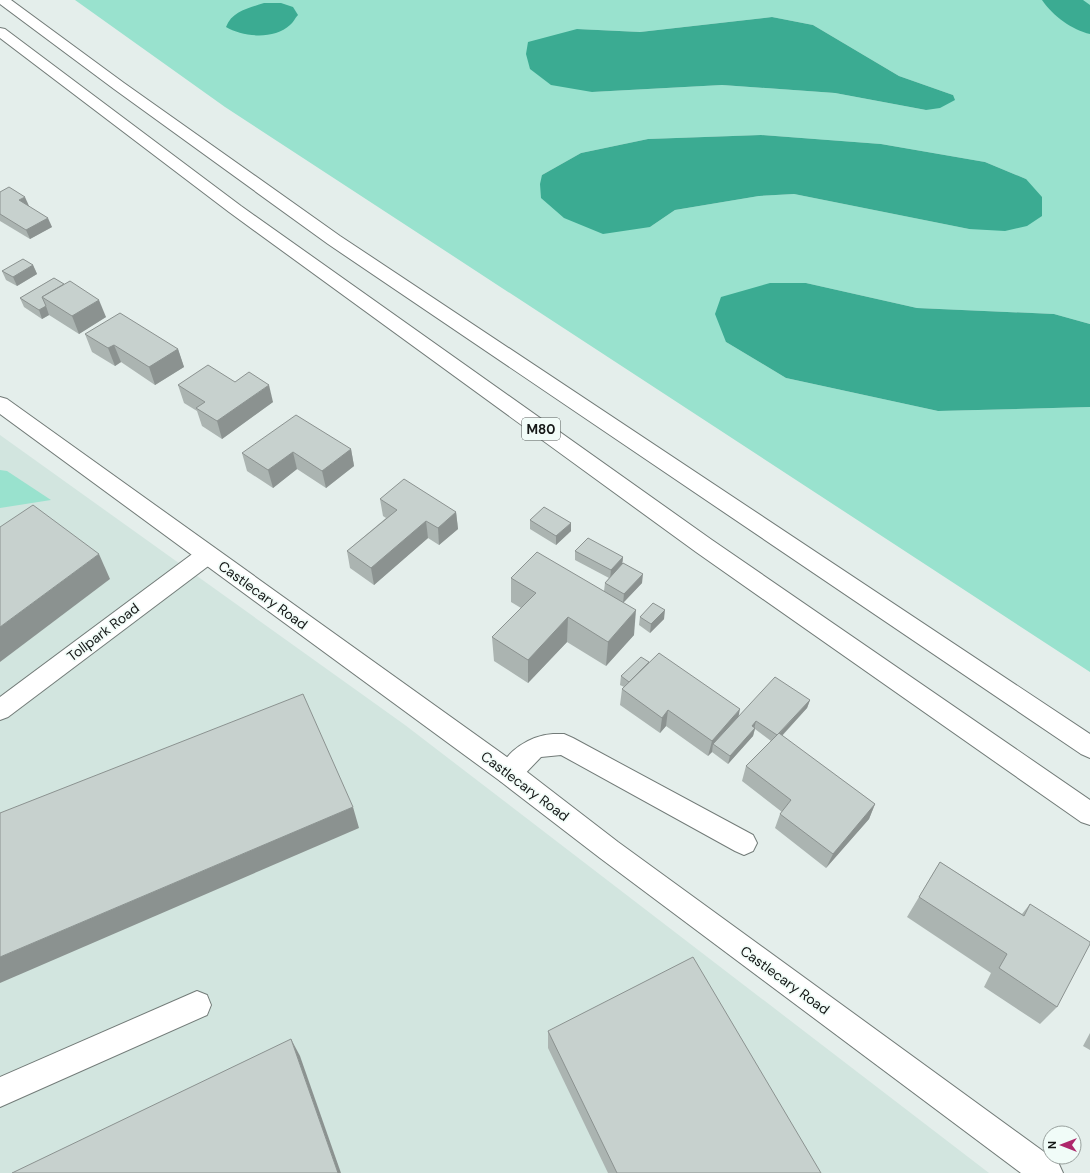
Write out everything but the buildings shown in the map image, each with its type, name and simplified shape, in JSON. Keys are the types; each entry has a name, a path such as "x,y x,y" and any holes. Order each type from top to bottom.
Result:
{"main road":[{"path":"3,0 334,240 1090,747"},
{"name":"M80","path":"0,32 234,209 684,532 1090,814"},
{"name":"Castlecary Road","path":"0,404 509,773 609,850 1047,1173"},
{"name":"Tollpark Road","path":"0,710 207,554"},
{"path":"509,773 538,745 564,745 744,843"},
{"path":"0,1092 197,1005"}],"shaded area":[{"path":"75,0 1090,0 1090,324 1054,314 917,308 806,283 726,342 786,378 938,411 1090,407 1090,672 225,107","holes":["772,17 813,25 899,76 953,95 926,110 835,93 722,85 592,92 577,29 640,32","761,135 881,144 985,162 1026,179 969,229 794,194 759,196 675,210 650,227 542,175 581,153 648,139"]},
{"path":"264,3 281,3 293,7 298,15 291,24 283,30 267,35 250,35 226,27 232,17 242,11"},
{"path":"772,17 813,25 899,76 953,95 955,100 940,108 926,110 835,93 722,85 592,92 551,85 530,69 526,54 528,42 577,29 640,32"},
{"path":"761,135 881,144 985,162 1026,179 1042,197 1042,216 1027,226 1005,231 969,229 794,194 759,196 675,210 650,227 603,234 564,218 541,198 540,184 542,175 581,153 648,139"},
{"path":"770,283 806,283 917,308 1054,314 1090,324 1090,407 938,411 786,378 726,342 715,314 721,297"},
{"path":"0,435 405,725 989,1173 0,1173"},
{"path":"0,470 7,471 51,500 0,508"}],"waterway":[{"path":"1060,0 1090,23"}]}
